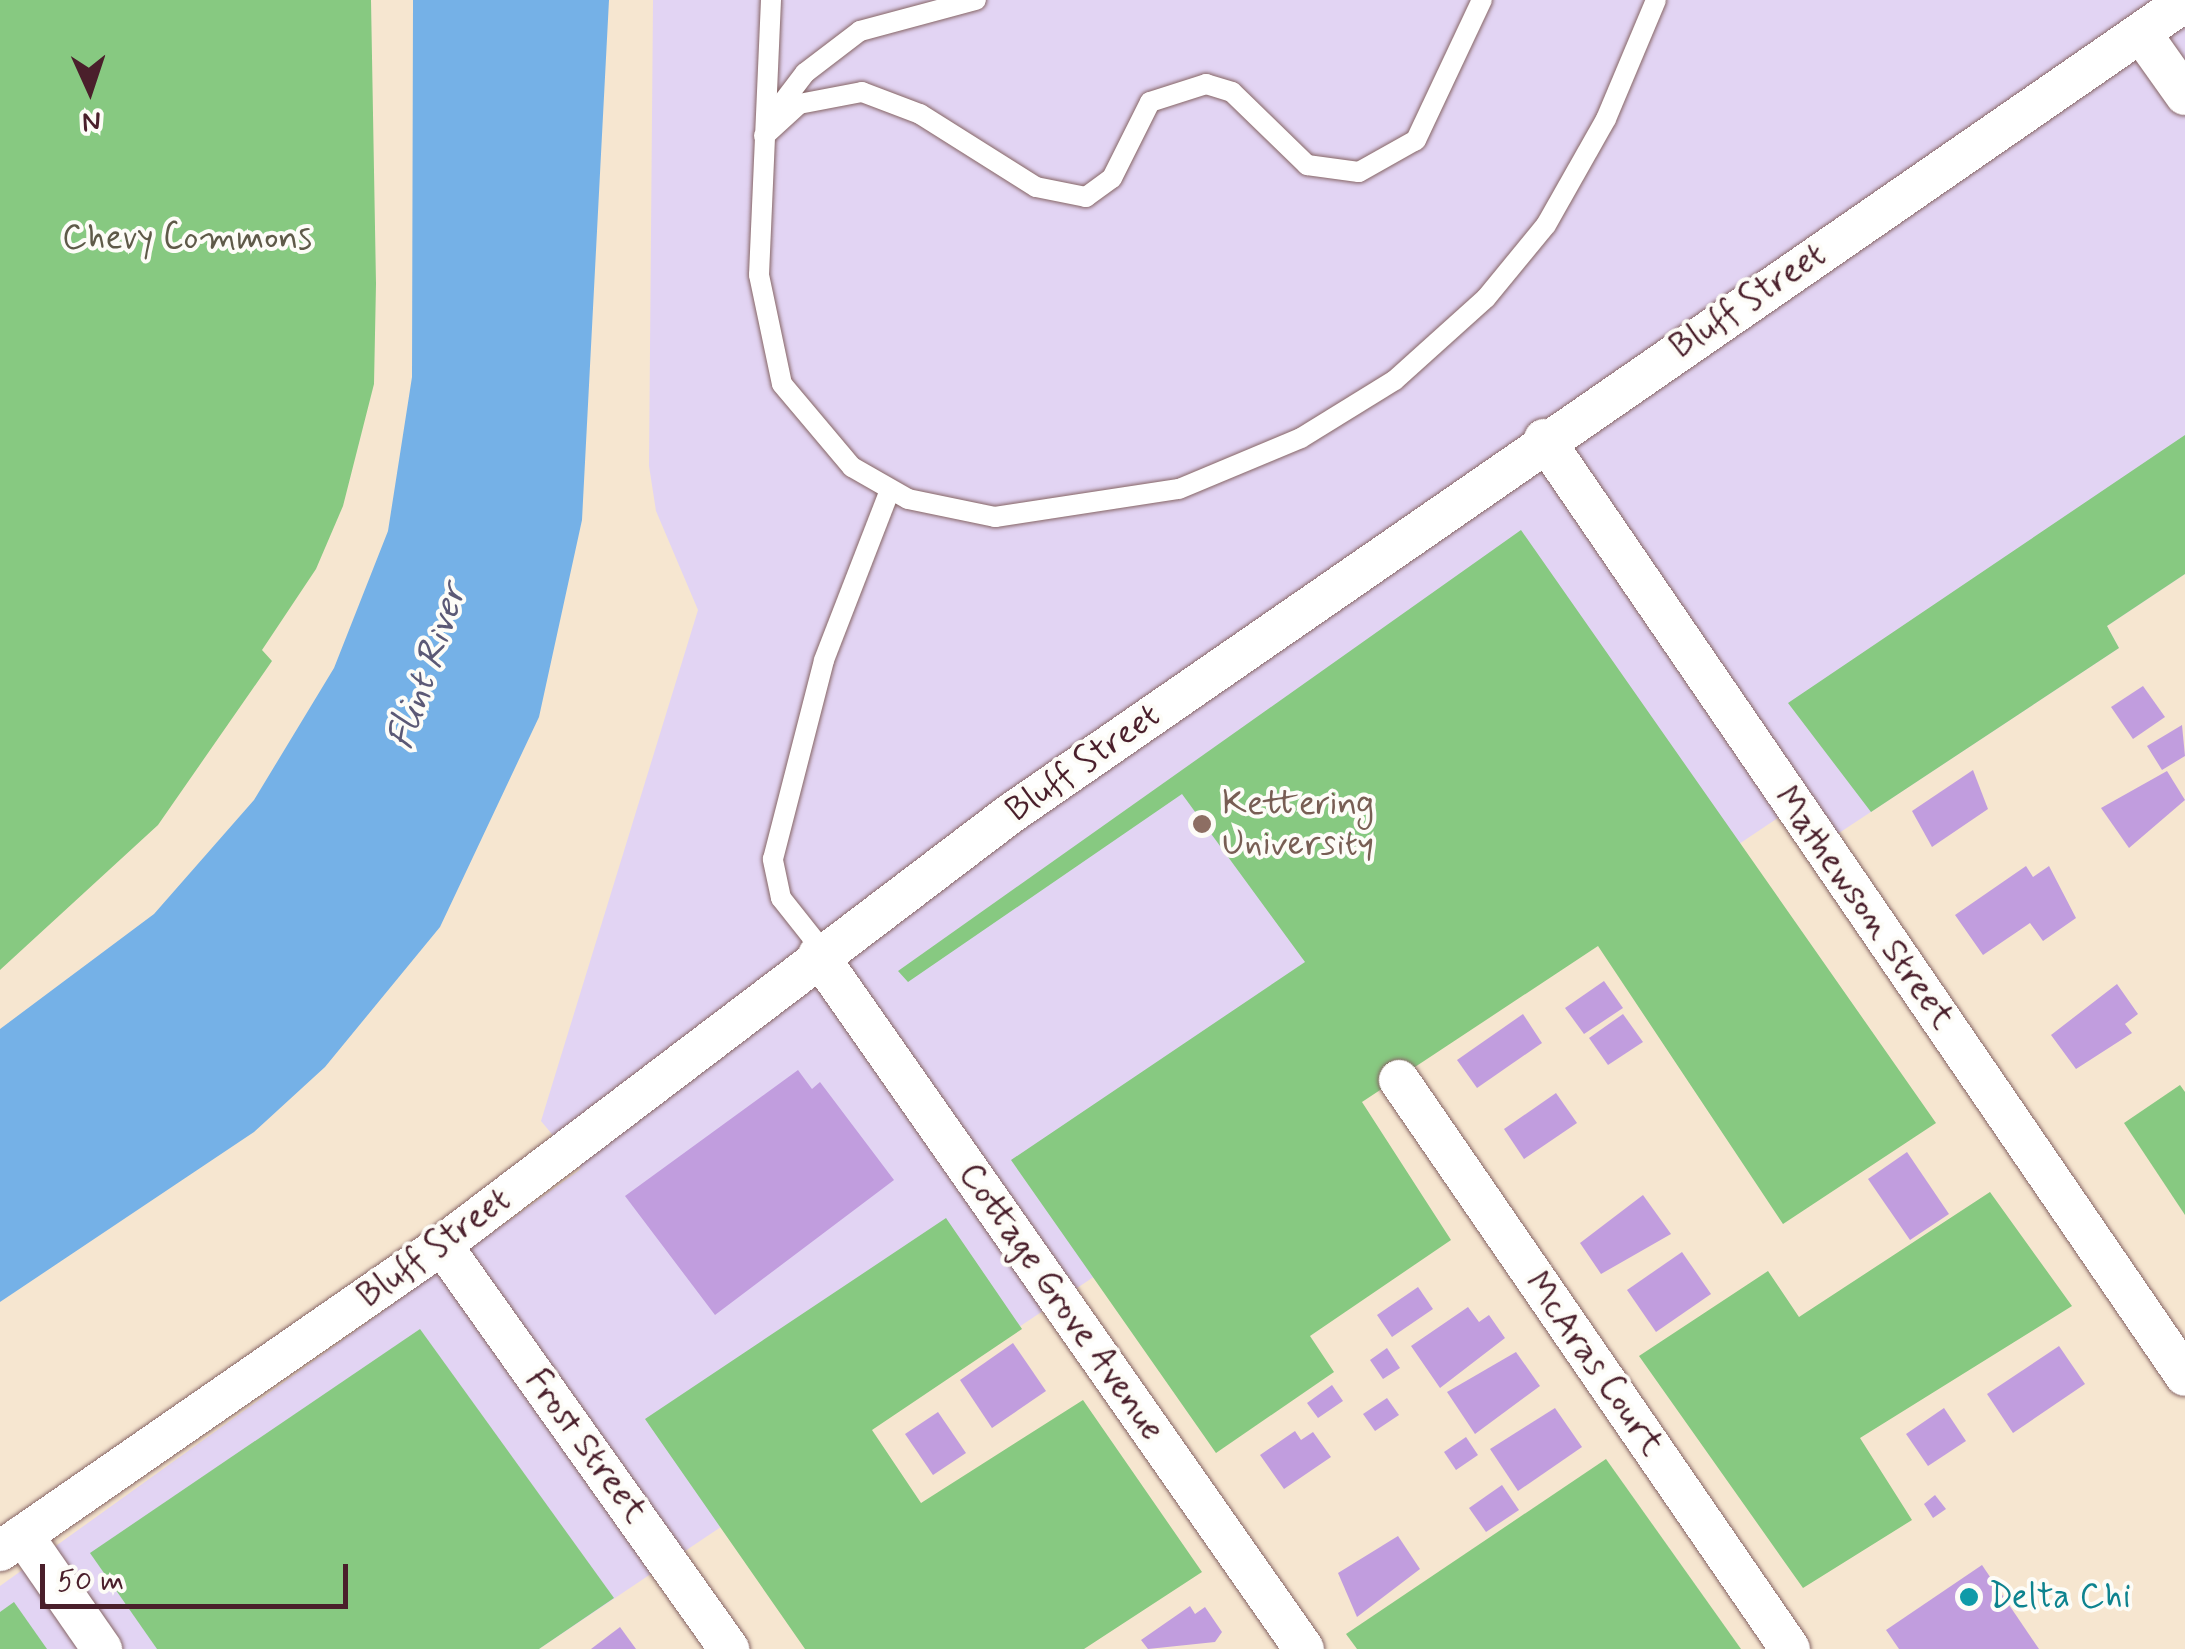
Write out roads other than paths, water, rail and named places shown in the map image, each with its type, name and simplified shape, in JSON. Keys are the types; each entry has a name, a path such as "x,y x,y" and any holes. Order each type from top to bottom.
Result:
{"street":[{"name":"Bluff Street","path":"12,1543 442,1245 820,953 1544,440 2185,2"},
{"path":"2141,32 2185,95"},
{"name":"Mathewson Street","path":"1544,440 2185,1376"},
{"name":"Cottage Grove Avenue","path":"820,953 1304,1649"},
{"name":"McAras Court","path":"1398,1080 1790,1649"},
{"name":"Frost Street","path":"442,1245 729,1649"},
{"path":"12,1543 102,1649"}],"lane":[{"path":"771,0 759,276 772,360 813,432 890,490 966,514 1052,514 1179,489 1343,414 1430,351 1522,256 1584,165 1656,0"},
{"path":"764,136 794,86 841,43 877,23 976,0"},
{"path":"764,136 799,104 862,92 920,114 1036,187 1086,197 1112,178 1141,110 1178,87 1206,84 1232,92 1308,164 1358,172 1416,140 1482,0"},
{"path":"820,953 781,898 772,867 824,660 890,490"}],"water":[{"name":"Flint River","path":"413,0 609,0 582,520 539,717 440,927 325,1067 254,1132 0,1302 0,1029 154,914 254,800 334,668 388,531 412,377"}],"place":[{"name":"Kettering University","path":"1202,824"},
{"name":"Delta Chi","path":"1969,1597"}],"park label":[{"name":"Chevy Commons","path":"187,238"}]}
